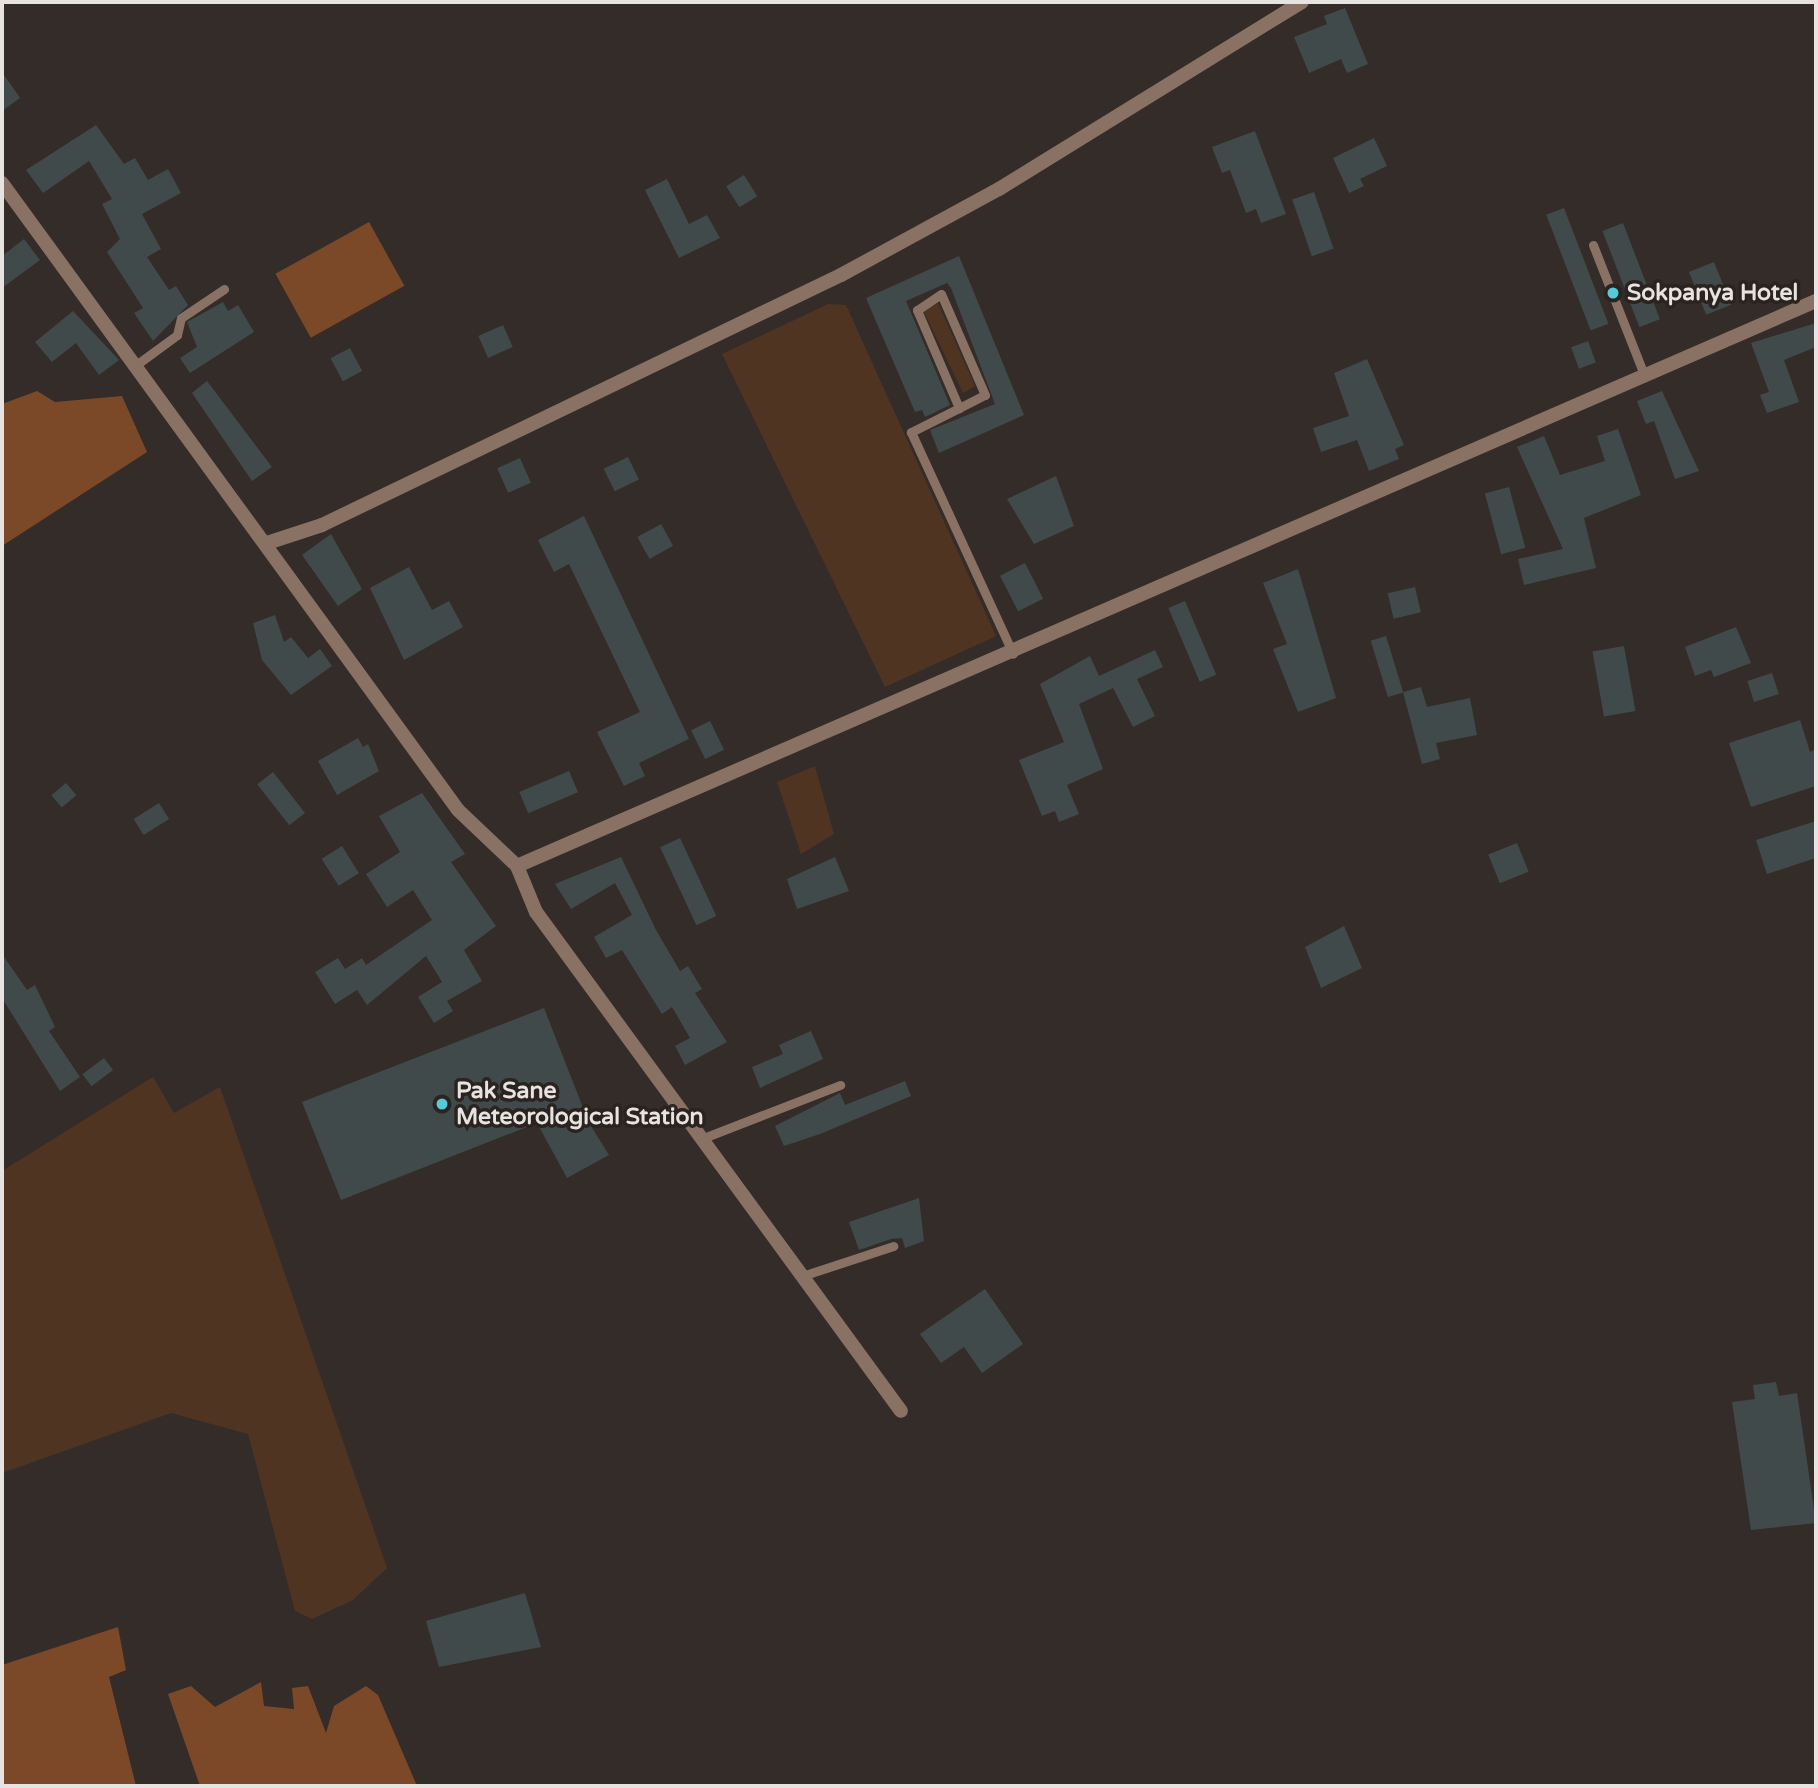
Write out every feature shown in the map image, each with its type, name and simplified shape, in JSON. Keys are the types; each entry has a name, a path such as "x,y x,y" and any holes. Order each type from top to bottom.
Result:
{"street":[{"path":"267,542 322,525 841,275 999,189 1302,2"},
{"path":"2,183 267,542 458,810 517,866 536,912 706,1137 901,1410"},
{"path":"517,866 1013,654 1816,301"}],"lane":[{"path":"1593,245 1645,377"},
{"path":"136,365 177,335 181,318 225,289"},
{"path":"959,408 917,310 941,294 985,395 959,408 911,432 1013,654"},
{"path":"706,1137 840,1084"},
{"path":"804,1275 893,1246"}],"shaded area":[{"path":"369,222 404,286 311,338 275,274"},
{"path":"938,303 975,386 963,393 924,312"},
{"path":"828,304 846,305 996,636 885,687 722,354"},
{"path":"37,391 55,402 122,396 147,452 2,546 2,404"},
{"path":"815,766 834,834 801,854 777,782"},
{"path":"153,1077 174,1113 220,1087 387,1568 353,1600 312,1619 295,1611 248,1434 171,1413 2,1473 2,1171"},
{"path":"118,1627 126,1670 109,1677 136,1786 2,1786 2,1665"},
{"path":"261,1682 264,1706 294,1709 292,1688 308,1686 326,1733 334,1706 366,1686 378,1695 417,1786 200,1786 168,1694 191,1686 215,1707"}],"building":[{"path":"1345,8 1368,64 1347,73 1341,59 1309,73 1294,37 1327,24 1324,16"},
{"path":"2,72 20,98 2,111"},
{"path":"96,125 124,164 135,158 148,180 168,169 181,193 142,214 161,249 147,257 169,290 176,286 188,305 153,341 134,313 143,308 107,252 120,239 102,204 112,199 89,161 43,193 26,170"},
{"path":"1255,131 1286,214 1261,223 1256,209 1246,213 1230,170 1222,173 1212,147"},
{"path":"1374,138 1387,166 1360,179 1364,186 1349,193 1333,158"},
{"path":"744,175 757,196 739,207 726,186"},
{"path":"667,179 689,224 707,215 720,238 679,258 645,190"},
{"path":"1314,192 1334,249 1312,256 1292,199"},
{"path":"1564,208 1608,324 1591,331 1546,215"},
{"path":"1623,223 1660,319 1639,327 1602,231"},
{"path":"24,239 40,260 2,288 2,256"},
{"path":"959,256 1024,415 939,453 930,430 995,404 951,288 947,283 906,301 950,405 925,417 922,410 915,412 866,298"},
{"path":"1714,262 1731,305 1706,315 1689,272"},
{"path":"223,302 228,311 238,305 254,332 190,373 180,358 197,347 187,322"},
{"path":"73,311 119,360 99,375 76,343 52,362 35,342"},
{"path":"1816,323 1816,347 1784,360 1799,402 1767,413 1760,395 1769,392 1751,343"},
{"path":"503,325 513,347 488,358 478,336"},
{"path":"1588,341 1596,363 1579,369 1571,347"},
{"path":"350,348 362,371 343,381 331,358"},
{"path":"1367,359 1404,445 1395,449 1399,459 1369,471 1357,440 1321,452 1313,428 1349,416 1334,373"},
{"path":"207,381 272,467 252,481 192,393"},
{"path":"1662,391 1699,471 1675,479 1654,421 1646,424 1637,401"},
{"path":"1618,429 1641,495 1584,518 1596,568 1524,585 1518,559 1563,549 1517,447 1544,436 1560,475 1605,461 1597,436"},
{"path":"628,457 639,479 615,491 604,469"},
{"path":"520,458 531,483 508,493 497,468"},
{"path":"1056,476 1074,526 1034,544 1007,499"},
{"path":"1509,487 1525,548 1501,554 1485,493"},
{"path":"584,516 689,739 639,763 645,776 624,786 597,732 640,712 569,564 554,572 538,540"},
{"path":"661,524 673,546 650,559 637,537"},
{"path":"331,534 362,589 338,606 302,555"},
{"path":"1025,563 1043,599 1018,611 1000,576"},
{"path":"409,567 432,610 449,601 463,627 404,660 370,588"},
{"path":"1298,569 1336,698 1298,712 1273,649 1287,644 1263,583"},
{"path":"1415,587 1421,612 1394,619 1388,593"},
{"path":"1185,601 1216,675 1200,682 1168,608"},
{"path":"275,615 284,642 291,637 308,658 320,649 332,666 291,695 262,660 253,623"},
{"path":"1736,627 1751,663 1714,677 1711,670 1695,676 1685,647"},
{"path":"1386,636 1403,692 1388,697 1371,641"},
{"path":"1624,646 1635,711 1604,717 1592,652"},
{"path":"1155,650 1163,667 1137,679 1155,716 1133,727 1113,688 1079,704 1103,769 1067,785 1079,814 1059,822 1055,811 1042,816 1019,760 1064,742 1040,684 1090,656 1099,676"},
{"path":"1772,673 1779,694 1754,702 1747,681"},
{"path":"1421,687 1427,707 1470,698 1477,735 1436,743 1440,759 1422,764 1403,692"},
{"path":"1800,720 1810,752 1816,749 1816,786 1751,807 1729,743"},
{"path":"710,721 724,750 705,759 691,730"},
{"path":"358,738 363,747 368,744 379,771 337,795 318,761"},
{"path":"569,771 578,792 528,813 519,792"},
{"path":"273,772 305,813 289,825 257,784"},
{"path":"66,783 76,795 62,807 51,795"},
{"path":"422,793 465,854 451,862 496,926 464,950 482,981 447,1001 453,1011 434,1023 418,997 442,982 426,956 367,1005 357,990 335,1004 315,972 338,958 345,969 362,958 366,965 432,920 413,890 387,907 366,874 400,852 379,816"},
{"path":"159,803 169,819 144,835 134,819"},
{"path":"1816,821 1816,858 1767,874 1756,840"},
{"path":"680,838 716,916 696,925 660,847"},
{"path":"1517,843 1529,872 1500,883 1488,855"},
{"path":"342,846 359,873 339,886 322,859"},
{"path":"621,857 656,930 680,971 688,966 702,989 695,993 727,1042 685,1065 675,1046 690,1038 672,1007 662,1014 622,950 606,958 594,937 632,915 615,883 571,909 555,884"},
{"path":"835,857 849,891 797,909 787,879"},
{"path":"1344,926 1362,968 1321,988 1305,947"},
{"path":"2,954 27,990 35,985 55,1027 49,1031 80,1077 60,1091 2,998"},
{"name":"Pak Sane Meteorological Station","path":"544,1008 589,1123 609,1155 567,1178 537,1123 341,1200 302,1102"},
{"path":"811,1031 823,1059 760,1088 752,1067 783,1054 779,1045"},
{"path":"104,1058 113,1070 91,1086 82,1074"},
{"path":"905,1081 911,1096 820,1134 784,1146 775,1126 840,1093 845,1105"},
{"path":"919,1198 924,1241 905,1248 902,1238 891,1239 859,1250 849,1222"},
{"path":"985,1289 1023,1344 982,1373 964,1347 941,1363 920,1334"},
{"path":"1776,1382 1779,1396 1797,1393 1816,1523 1751,1530 1732,1402 1755,1399 1753,1385"},
{"path":"525,1593 541,1647 439,1667 426,1621"}],"place":[{"name":"Sokpanya Hotel","path":"1613,293"},
{"name":"Pak Sane Meteorological Station","path":"442,1104"}]}
